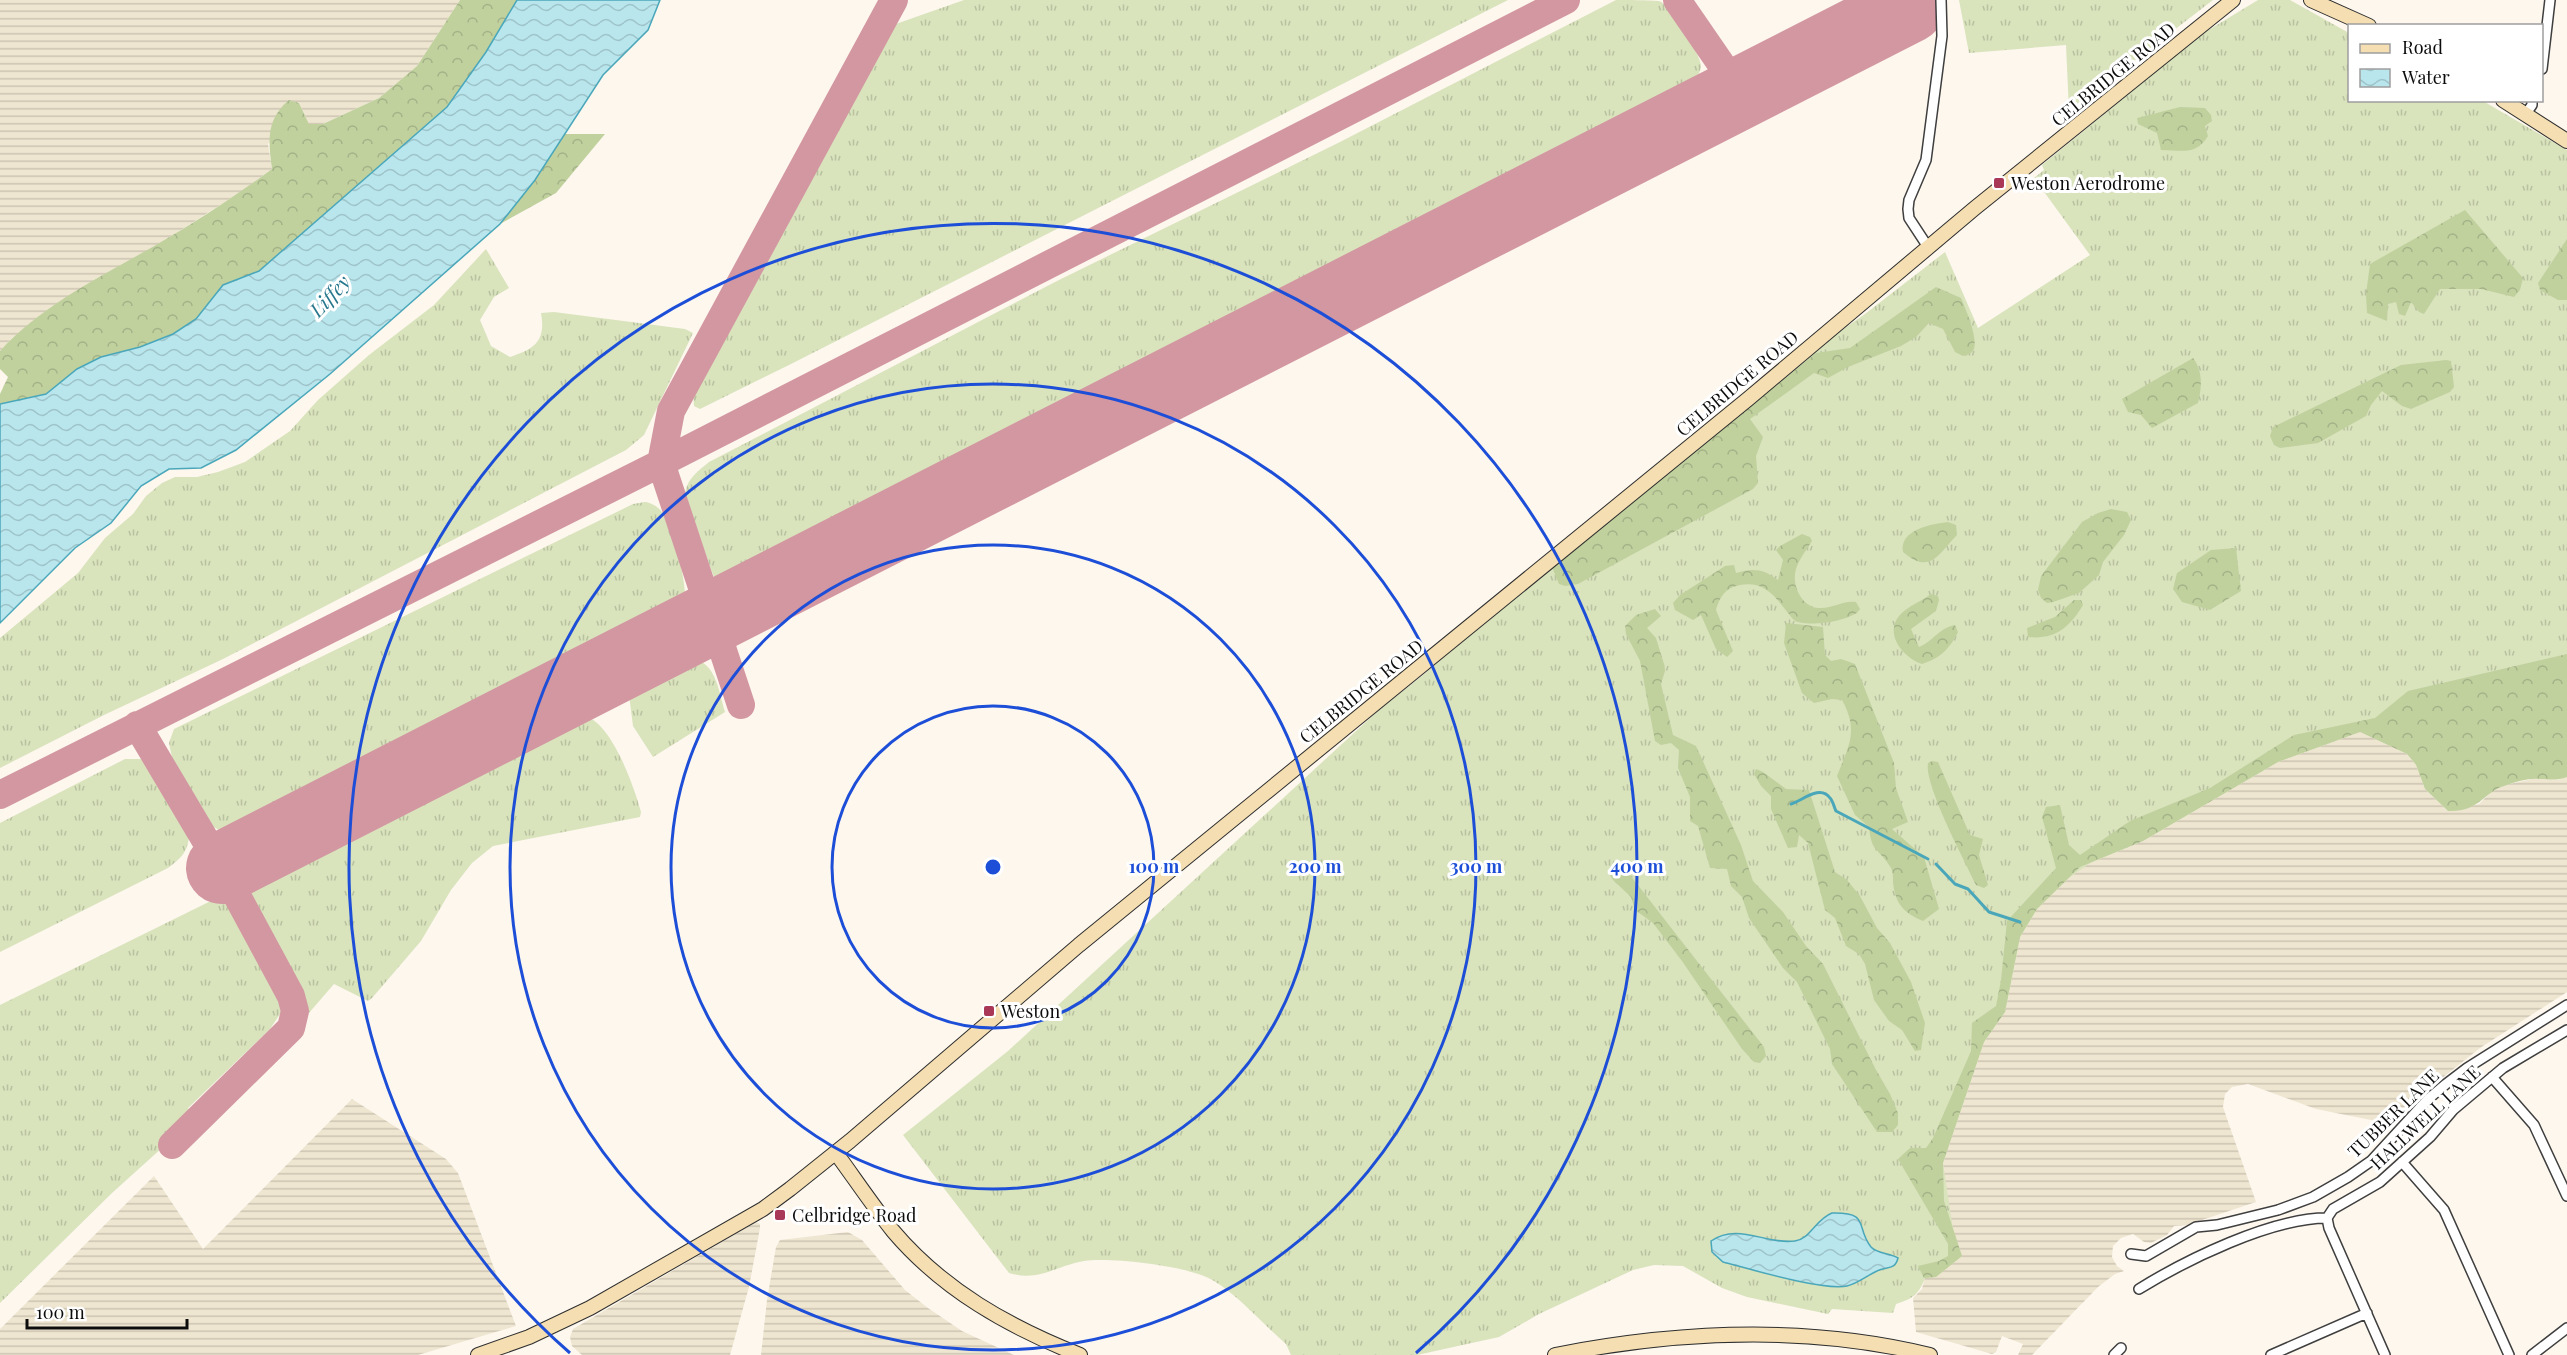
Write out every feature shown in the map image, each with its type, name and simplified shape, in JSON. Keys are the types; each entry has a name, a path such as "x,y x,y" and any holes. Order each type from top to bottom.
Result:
{"main road":[{"name":"CELBRIDGE ROAD","path":"478,1355 529,1337 590,1308 763,1209 836,1153 1010,1002 1748,399 1928,247 2234,0"},
{"path":"2311,0 2365,24"},
{"path":"2506,102 2567,141"},
{"path":"836,1153 894,1232 946,1283 1010,1324 1080,1355"},
{"path":"1555,1355 1671,1338 1748,1335 1840,1341 1930,1355"}],"street":[{"path":"1928,247 1909,218 1908,209 1909,200 1926,160 1942,36 1941,0"},
{"path":"2543,58 2549,27 2550,0"},
{"path":"2525,115 2532,102"},
{"name":"TUBBER LANE","path":"2131,1254 2146,1256 2196,1227 2278,1210 2313,1197 2348,1178 2371,1161 2427,1100 2453,1078 2567,1005"},
{"name":"HALLWELL LANE","path":"2327,1218 2333,1209 2380,1182 2430,1137 2453,1110 2492,1077 2523,1054 2567,1029"},
{"path":"2492,1077 2534,1125 2567,1196"},
{"path":"2402,1162 2444,1210 2509,1355"},
{"path":"2139,1289 2176,1266 2240,1239 2306,1218 2327,1218 2329,1228 2385,1355"},
{"path":"2271,1355 2367,1313"},
{"path":"2532,1355 2567,1328"}],"shaded area":[{"path":"0,0 460,0 417,66 379,98 323,124 309,124 299,103 268,144 272,169 239,193 13,337 0,351"},
{"path":"2360,732 2407,754 2416,765 2425,789 2448,811 2479,804 2490,793 2505,785 2537,778 2558,780 2567,777 2567,992 2480,1048 2432,1086 2401,1118 2386,1123 2316,1109 2248,1084 2232,1087 2225,1094 2223,1107 2256,1202 2187,1225 2174,1226 2167,1235 2151,1243 2144,1242 2133,1234 2121,1238 2113,1246 2112,1257 2117,1266 2124,1271 2115,1274 2098,1287 2032,1355 2018,1355 2023,1344 2002,1336 1996,1352 1992,1354 1916,1332 1913,1298 1922,1289 1944,1201 1943,1163 1984,1042 2005,1012 2020,937 2037,909 2080,867 2143,841 2278,762"},
{"path":"352,1099 446,1159 458,1173 516,1326 418,1355 0,1355 0,1329 154,1176 203,1249"},
{"path":"756,1222 760,1224 760,1228 749,1287 730,1355 582,1355 572,1346 570,1337 573,1329"},
{"path":"848,1232 862,1240 905,1290 928,1308 962,1331 1014,1355 761,1355 767,1300 776,1247 780,1240"}],"green space":[{"path":"460,0 517,0 486,52 447,107 259,271 223,285 196,319 173,334 141,347 101,357 77,369 46,394 0,404 0,394 8,377 0,369 0,351 34,319 74,292 186,227 272,169 270,131 276,115 289,100 299,103 309,124 323,124 379,98 417,66"},
{"path":"964,0 1508,0 789,365 700,409 694,406 693,391 893,25"},
{"path":"1616,0 1659,1 1677,20 1691,42 1701,67 1699,74 1686,90 1341,266 1178,353 748,568 715,580 685,498 689,482 709,462 1059,280 1340,142"},
{"path":"1959,0 2213,0 2069,111 2066,45 1969,53"},
{"path":"2258,0 2290,0 2348,32 2348,102 2485,102 2567,150 2567,701 2360,732 2278,762 2143,841 2092,862 2070,877 2037,909 2020,937 2005,1012 1984,1042 1943,1163 1953,1229 1962,1256 1936,1277 1925,1278 1918,1292 1911,1298 1896,1304 1893,1313 1832,1309 1828,1314 1747,1297 1722,1288 1683,1266 1654,1265 1633,1270 1539,1314 1499,1337 1417,1355 1291,1355 1286,1344 1233,1295 1214,1281 1188,1271 1151,1264 1096,1260 1074,1263 1029,1276 1009,1273 903,1135 1008,1051 1380,709 1422,676 1724,411 1865,314 1945,252 1978,328 2090,255 2034,178 2044,170 2042,165 2202,34"},
{"path":"2180,107 2205,108 2211,115 2212,121 2205,126 2208,136 2199,147 2193,149 2161,150 2157,133 2138,124 2137,118"},
{"path":"565,134 605,134 556,193 500,224 535,180"},
{"path":"2465,210 2523,278 2520,290 2514,297 2481,289 2440,289 2424,314 2419,312 2411,302 2405,316 2399,314 2396,302 2388,304 2387,321 2367,313 2366,294 2370,264"},
{"path":"2567,239 2567,300 2558,300 2540,290 2538,283"},
{"path":"486,249 509,288 494,297 480,320 491,346 510,357 526,351 537,342 542,331 541,313 554,312 685,329 693,333 644,435 626,450 223,659 104,715 0,768 0,638 78,573 105,538 133,514 146,496 162,483 175,477 197,477 218,472 245,462 290,431 318,400 369,355 434,305"},
{"path":"1936,287 1961,298 1974,334 1972,352 1963,356 1955,352 1943,329 1929,323 1916,337 1901,346 1848,367 1828,378 1814,373 1750,419 1763,437 1756,456 1758,483 1753,489 1578,584 1565,586 1559,584 1552,567 1816,353 1850,348"},
{"path":"2193,358 2199,368 2201,379 2198,403 2152,428 2141,415 2128,412 2122,399"},
{"path":"2451,361 2454,387 2450,392 2411,409 2402,406 2382,391 2366,416 2318,443 2280,448 2274,445 2270,436 2273,427 2401,365"},
{"path":"645,502 655,505 664,515 676,545 685,595 676,604 560,666 236,825 219,830 212,826 173,762 169,743 174,729 633,504"},
{"path":"2111,509 2127,512 2131,520 2124,535 2103,562 2099,575 2079,593 2047,603 2041,598 2038,590 2041,576 2082,522"},
{"path":"1948,522 1956,525 1957,535 1933,560 1920,562 1903,552 1903,544 1911,533 1933,524"},
{"path":"1802,534 1810,537 1812,541 1799,562 1795,575 1795,582 1803,600 1819,608 1856,602 1860,609 1857,613 1828,622 1812,624 1798,622 1773,595 1762,587 1748,584 1735,586 1724,594 1716,610 1733,651 1727,657 1716,649 1701,615 1693,620 1675,610 1673,603 1680,595 1725,566 1734,565 1736,573 1753,570 1768,574 1778,580 1783,560 1776,550"},
{"path":"2236,548 2241,591 2210,610 2182,602 2173,589 2177,573 2211,550"},
{"path":"1931,594 1938,596 1936,611 1911,629 1919,647 1949,627 1955,625 1958,632 1944,652 1935,659 1922,664 1909,657 1898,645 1894,631 1895,623 1902,613"},
{"path":"2074,600 2081,600 2083,605 2067,626 2054,634 2028,637 2027,628 2055,617"},
{"path":"1655,609 1661,616 1647,628 1656,638 1664,664 1665,671 1661,684 1673,735 1696,746 1741,845 1753,881 1783,912 1806,946 1823,964 1898,1113 1898,1125 1892,1132 1877,1132 1832,1064 1830,1049 1797,982 1783,968 1749,918 1742,897 1731,886 1727,869 1710,868 1698,826 1690,821 1690,797 1678,768 1679,750 1671,743 1661,745 1655,741 1640,661 1626,634 1625,626 1636,615"},
{"path":"1786,623 1823,627 1825,655 1831,661 1841,659 1855,664 1894,763 1896,788 1908,822 1892,829 1924,857 1939,909 1923,921 1911,915 1898,902 1891,868 1874,846 1869,827 1855,815 1837,776 1848,747 1851,729 1842,700 1832,699 1814,703 1802,693 1784,643"},
{"path":"2567,654 2567,777 2531,779 2514,783 2499,788 2468,808 2448,811 2425,789 2416,765 2407,754 2360,732 2278,762 2143,841 2080,867 2037,909 2020,937 2005,1012 1984,1042 1943,1163 1944,1201 1962,1256 1936,1277 1924,1278 1918,1266 1939,1261 1948,1256 1948,1244 1898,1159 1910,1148 1926,1148 1933,1138 1971,1051 1972,1023 1996,1006 2007,921 2056,868 2042,817 2046,807 2060,805 2069,845 2080,855 2130,821 2210,788 2294,735 2375,718 2408,691"},
{"path":"686,658 696,659 710,669 725,712 653,757 633,726 628,687"},
{"path":"580,715 591,718 611,740 633,786 641,812 640,817 493,846 472,863 451,890 421,941 372,998 368,1001 334,984 308,1014 299,1005 281,963 245,899 244,889 249,881 254,876"},
{"path":"125,759 141,759 152,771 189,837 183,855 168,868 0,952 0,823"},
{"path":"1938,762 1970,835 1983,839 1979,855 1988,885 1984,888 1976,885 1932,788 1928,763"},
{"path":"1756,769 1786,789 1809,790 1835,872 1847,880 1860,896 1877,928 1890,943 1911,982 1925,1023 1921,1050 1915,1051 1902,1030 1889,1021 1874,1000 1865,964 1859,954 1846,946 1835,918 1825,910 1808,843 1799,835 1797,847 1788,848 1771,809 1771,796 1754,774"},
{"path":"1611,865 1619,865 1630,875 1764,1047 1766,1056 1760,1063 1754,1062 1742,1049 1653,923 1635,910 1631,897 1613,880 1608,871"},
{"path":"227,893 238,906 282,993 284,1002 282,1011 270,1029 188,1108 194,1119 112,1193 0,1303 0,1005"}],"water":[{"name":"Liffey","path":"517,0 660,0 648,30 603,75 535,180 500,224 330,374 236,450 201,468 169,469 141,486 111,523 75,548 0,623 0,404 46,394 77,369 101,357 140,347 173,334 196,319 223,285 259,271 447,107 486,52"},
{"path":"1832,1213 1844,1213 1857,1218 1871,1247 1898,1258 1895,1265 1877,1271 1851,1285 1836,1287 1786,1278 1723,1262 1712,1252 1711,1241 1731,1234 1784,1241 1800,1240"}],"waterway":[{"path":"1791,804 1816,793 1826,794 1836,811 1928,859"},
{"path":"1936,864 1955,884 1968,889 1989,912 2020,922"}],"taxiway":[{"path":"741,705 661,463 671,411 894,0"},
{"path":"0,795 661,463 1566,0"},
{"path":"1677,0 1741,93"},
{"path":"1855,35 1870,23 1880,0"},
{"path":"137,725 222,868 291,996 295,1011 291,1028 172,1145"}],"runway":[{"path":"222,868 1909,7"}],"place":[{"name":"Weston Aerodrome","path":"1999,183"},
{"name":"Weston","path":"989,1011"},
{"name":"Celbridge Road","path":"780,1215"}]}
